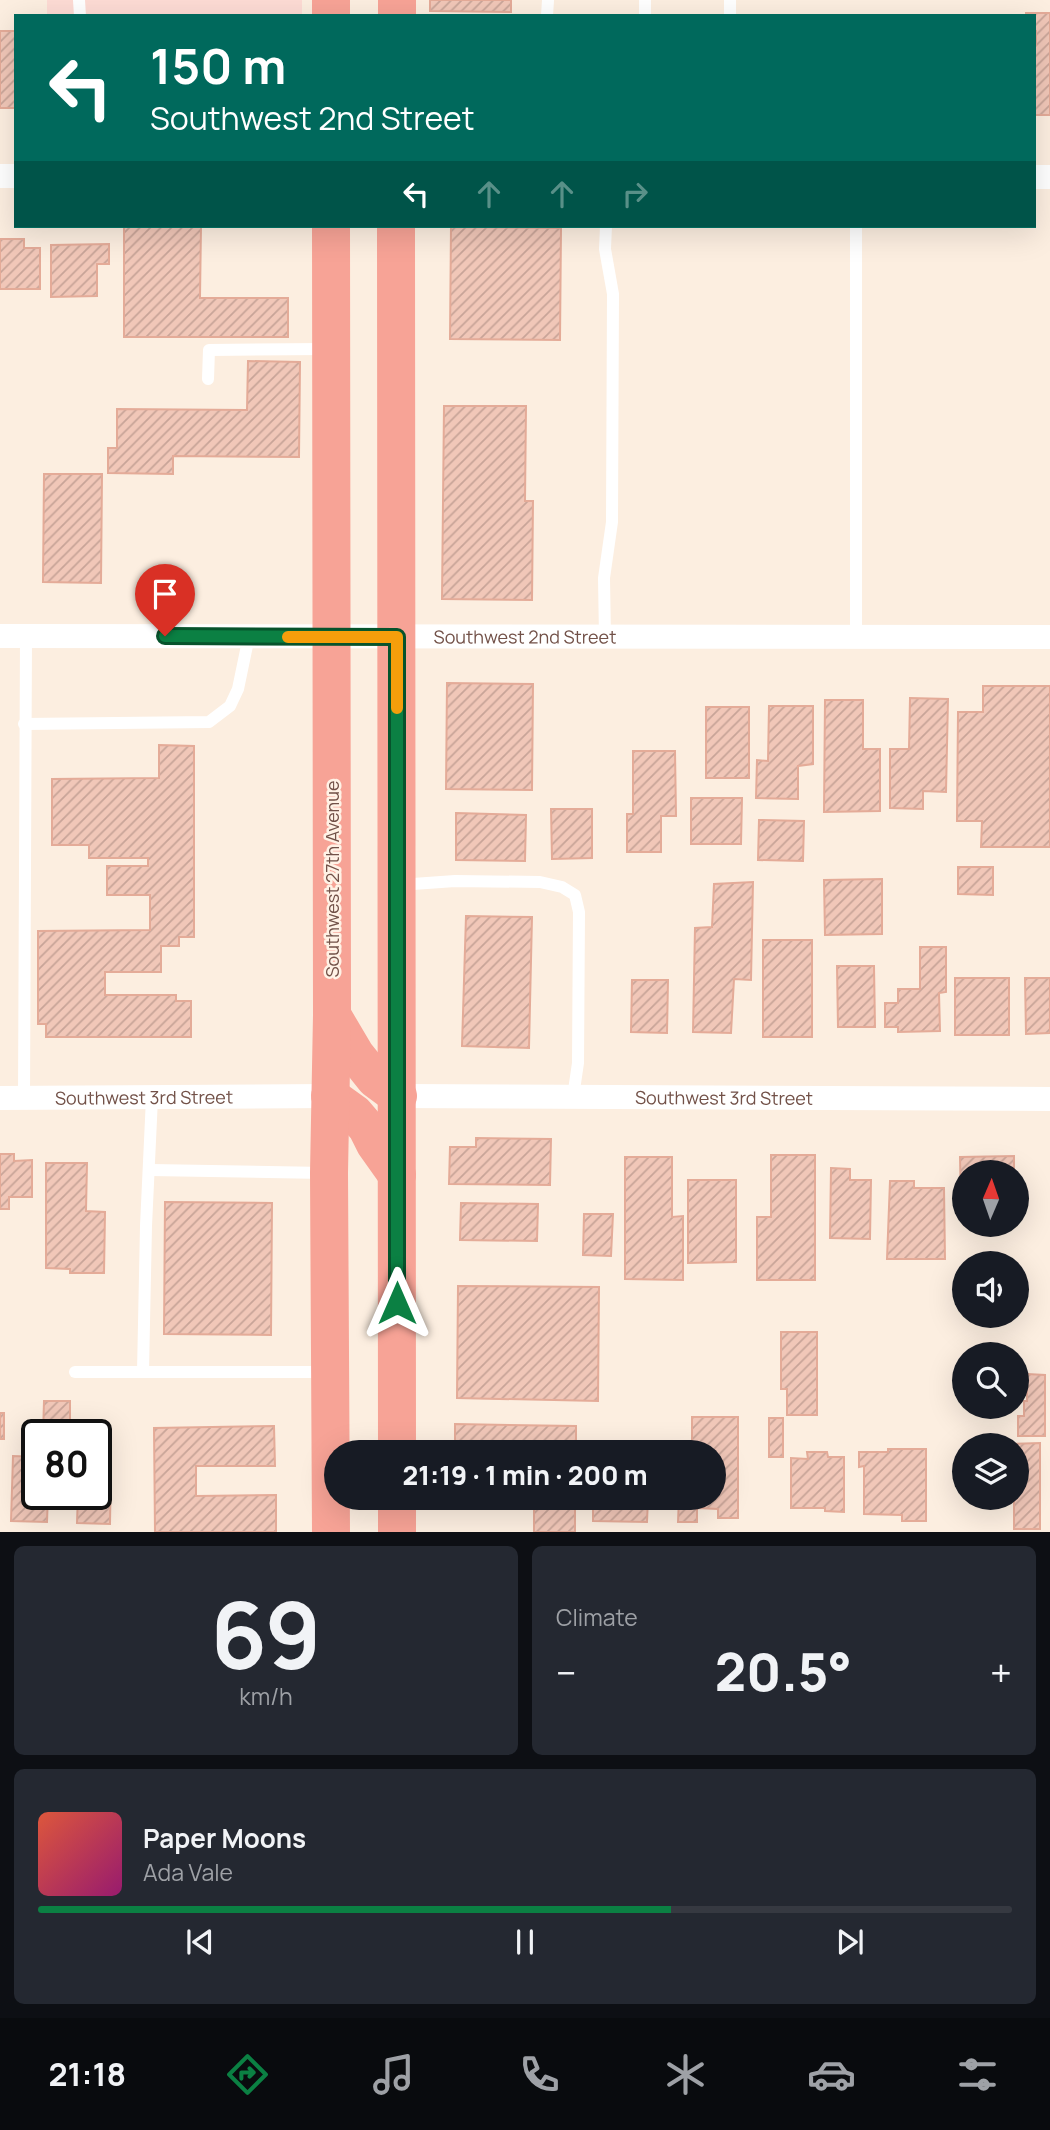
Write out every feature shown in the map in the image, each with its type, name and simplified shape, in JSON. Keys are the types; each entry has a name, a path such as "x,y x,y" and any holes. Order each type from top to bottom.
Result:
{"highway":[{"name":"Southwest 27th Avenue","path":"331,228 332,1015 329,1173 333,1525"},
{"path":"396,228 397,1440"},
{"path":"332,1015 355,1054 375,1079 398,1096"},
{"path":"330,1096 355,1114 397,1175"},
{"path":"397,1510 397,1531"}],"street":[{"name":"Southwest 2nd Street","path":"0,636 1050,637"},
{"name":"Southwest 3rd Street","path":"12,1098 330,1096"},
{"name":"Southwest 3rd Street","path":"398,1096 1050,1099"}],"lane":[{"path":"605,637 604,578 612,523 613,294 605,248 606,228"},
{"path":"856,228 856,637"},
{"path":"208,379 209,350 331,349"},
{"path":"12,1098 26,636"},
{"path":"24,724 209,722 230,706 238,689 249,636"},
{"path":"397,885 455,881 540,882 562,887 575,895 579,912 578,1063 573,1097"},
{"path":"144,1372 146,1226 152,1098"},
{"path":"150,1170 329,1173"},
{"path":"75,1372 330,1371"}],"shaded area":[{"path":"47,0 302,0 302,14 47,14"}],"building":[{"path":"430,0 511,0 511,12 430,11"},
{"path":"1050,13 1050,115 1036,115 1036,14 1026,14"},
{"path":"0,31 14,31 14,108 0,108"},
{"path":"124,228 201,228 200,298 288,298 288,337 124,337"},
{"path":"451,228 561,228 560,340 450,339"},
{"path":"0,239 24,239 24,248 40,248 40,289 0,289"},
{"path":"109,244 109,264 97,264 97,296 51,297 51,245"},
{"path":"248,361 300,362 299,457 173,456 173,474 108,473 108,448 117,448 117,409 247,410"},
{"path":"444,406 526,406 525,501 533,501 532,600 442,599"},
{"path":"44,474 102,474 101,583 43,582"},
{"path":"447,683 533,684 532,790 446,789"},
{"path":"983,686 1050,686 1050,847 981,847 982,821 957,821 958,712 983,712"},
{"path":"910,698 948,699 946,792 923,791 923,809 890,808 890,749 909,749"},
{"path":"825,700 863,700 863,749 880,749 880,811 824,812"},
{"path":"769,706 813,706 813,764 798,766 798,799 756,798 757,760 768,761"},
{"path":"706,707 749,707 749,778 706,778"},
{"path":"159,745 194,746 194,937 179,937 179,946 161,946 161,972 105,972 105,995 176,995 176,1001 191,1001 191,1037 46,1037 46,1024 38,1024 38,931 150,930 150,895 107,895 107,866 148,866 148,858 89,858 89,845 52,845 52,779 159,778"},
{"path":"633,751 675,751 676,816 661,816 661,852 627,852 627,814 633,814"},
{"path":"691,798 742,798 741,844 691,844"},
{"path":"551,809 592,809 592,858 552,859"},
{"path":"456,813 526,815 525,861 456,860"},
{"path":"759,820 804,821 803,861 758,860"},
{"path":"958,867 993,867 993,895 958,894"},
{"path":"882,879 882,934 825,935 824,880"},
{"path":"753,882 751,980 734,979 731,1033 693,1032 695,928 712,927 714,884"},
{"path":"466,916 532,917 529,1048 462,1046"},
{"path":"763,940 812,940 812,1037 763,1037"},
{"path":"920,947 946,947 946,992 939,993 940,1031 898,1032 898,1027 885,1027 885,1003 898,1003 898,989 920,989"},
{"path":"837,966 874,966 875,1027 838,1027"},
{"path":"955,978 1009,978 1009,1035 955,1035"},
{"path":"1025,978 1050,978 1050,1033 1026,1034"},
{"path":"632,980 668,980 667,1033 631,1032"},
{"path":"476,1138 551,1139 550,1185 449,1184 450,1147 476,1147"},
{"path":"0,1154 14,1154 14,1161 32,1160 32,1197 9,1197 9,1209 0,1209"},
{"path":"771,1155 815,1155 815,1280 757,1280 757,1217 771,1217"},
{"path":"1014,1156 1014,1160 960,1160 960,1157"},
{"path":"625,1157 672,1157 672,1217 683,1216 683,1280 625,1279"},
{"path":"46,1163 87,1163 86,1211 105,1212 104,1273 70,1273 70,1269 46,1268"},
{"path":"831,1168 850,1169 850,1180 871,1180 870,1239 830,1238"},
{"path":"688,1180 736,1180 736,1262 688,1263"},
{"path":"890,1181 914,1181 914,1188 944,1188 945,1259 887,1259"},
{"path":"165,1202 272,1203 271,1335 164,1334"},
{"path":"461,1203 538,1204 537,1241 460,1240"},
{"path":"584,1214 613,1214 611,1256 583,1255"},
{"path":"458,1286 599,1287 598,1401 457,1398"},
{"path":"781,1332 817,1332 817,1415 787,1415 787,1389 781,1389"},
{"path":"1029,1374 1045,1375 1045,1436 1018,1433 1018,1419 1029,1419"},
{"path":"44,1401 70,1401 70,1419 43,1419"},
{"path":"0,1413 4,1413 4,1439 0,1439"},
{"path":"692,1417 738,1417 738,1518 718,1518 718,1510 726,1510 726,1440 692,1440"},
{"path":"769,1418 783,1418 783,1457 769,1457"},
{"path":"455,1424 576,1426 576,1440 455,1440"},
{"path":"274,1426 275,1466 196,1466 196,1496 276,1495 276,1532 155,1532 154,1428"},
{"path":"1029,1443 1040,1443 1040,1529 1014,1529 1014,1510 1029,1510"},
{"path":"888,1449 926,1449 926,1521 902,1521 902,1515 864,1514 864,1466 859,1467 859,1452 888,1452"},
{"path":"807,1452 827,1452 828,1457 844,1457 844,1512 825,1511 825,1508 791,1508 791,1458 808,1459"},
{"path":"13,1456 21,1456 21,1510 47,1510 47,1522 11,1521"},
{"path":"77,1510 110,1510 110,1524 77,1523"},
{"path":"534,1510 575,1510 575,1532 534,1532"},
{"path":"593,1510 648,1510 647,1522 593,1521"},
{"path":"678,1510 697,1510 697,1522 678,1522"}],"slow traffic":[{"path":"288,637 397,637 397,708"}],"route":[{"path":"165,636 397,637 397,1303"}]}
